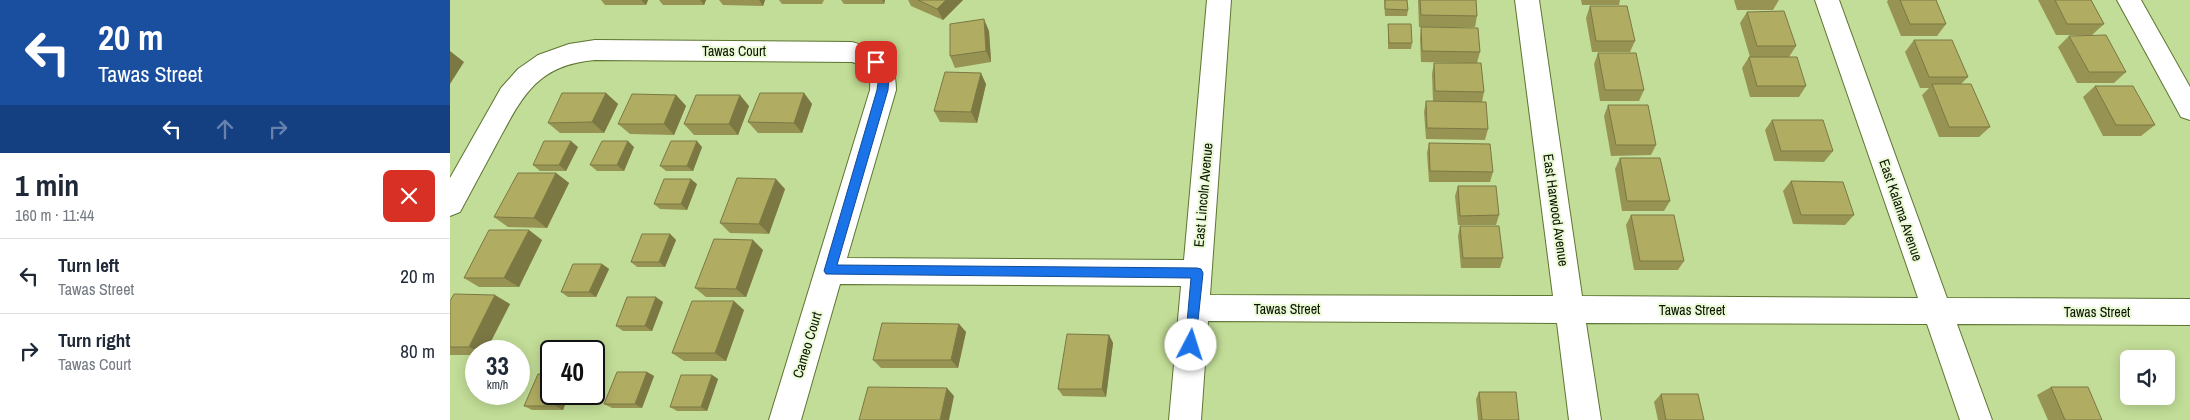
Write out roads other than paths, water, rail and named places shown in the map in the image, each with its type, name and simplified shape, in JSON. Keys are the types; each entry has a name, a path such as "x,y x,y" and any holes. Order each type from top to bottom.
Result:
{"street":[{"name":"East Lincoln Avenue","path":"1185,420 1219,0"},
{"name":"East Harwood Avenue","path":"1527,0 1585,420"},
{"name":"East Kalama Avenue","path":"1827,0 1976,420"},
{"path":"2128,0 2190,110"},
{"name":"Tawas Court","path":"450,204 510,95 521,81 536,68 556,57 578,51 595,50 852,52 867,56 876,62 884,76 884,83 830,271"},
{"path":"830,271 1197,273"},
{"name":"Cameo Court","path":"785,420 830,271"},
{"name":"Tawas Street","path":"1194,308 1570,308 2190,312"}]}
